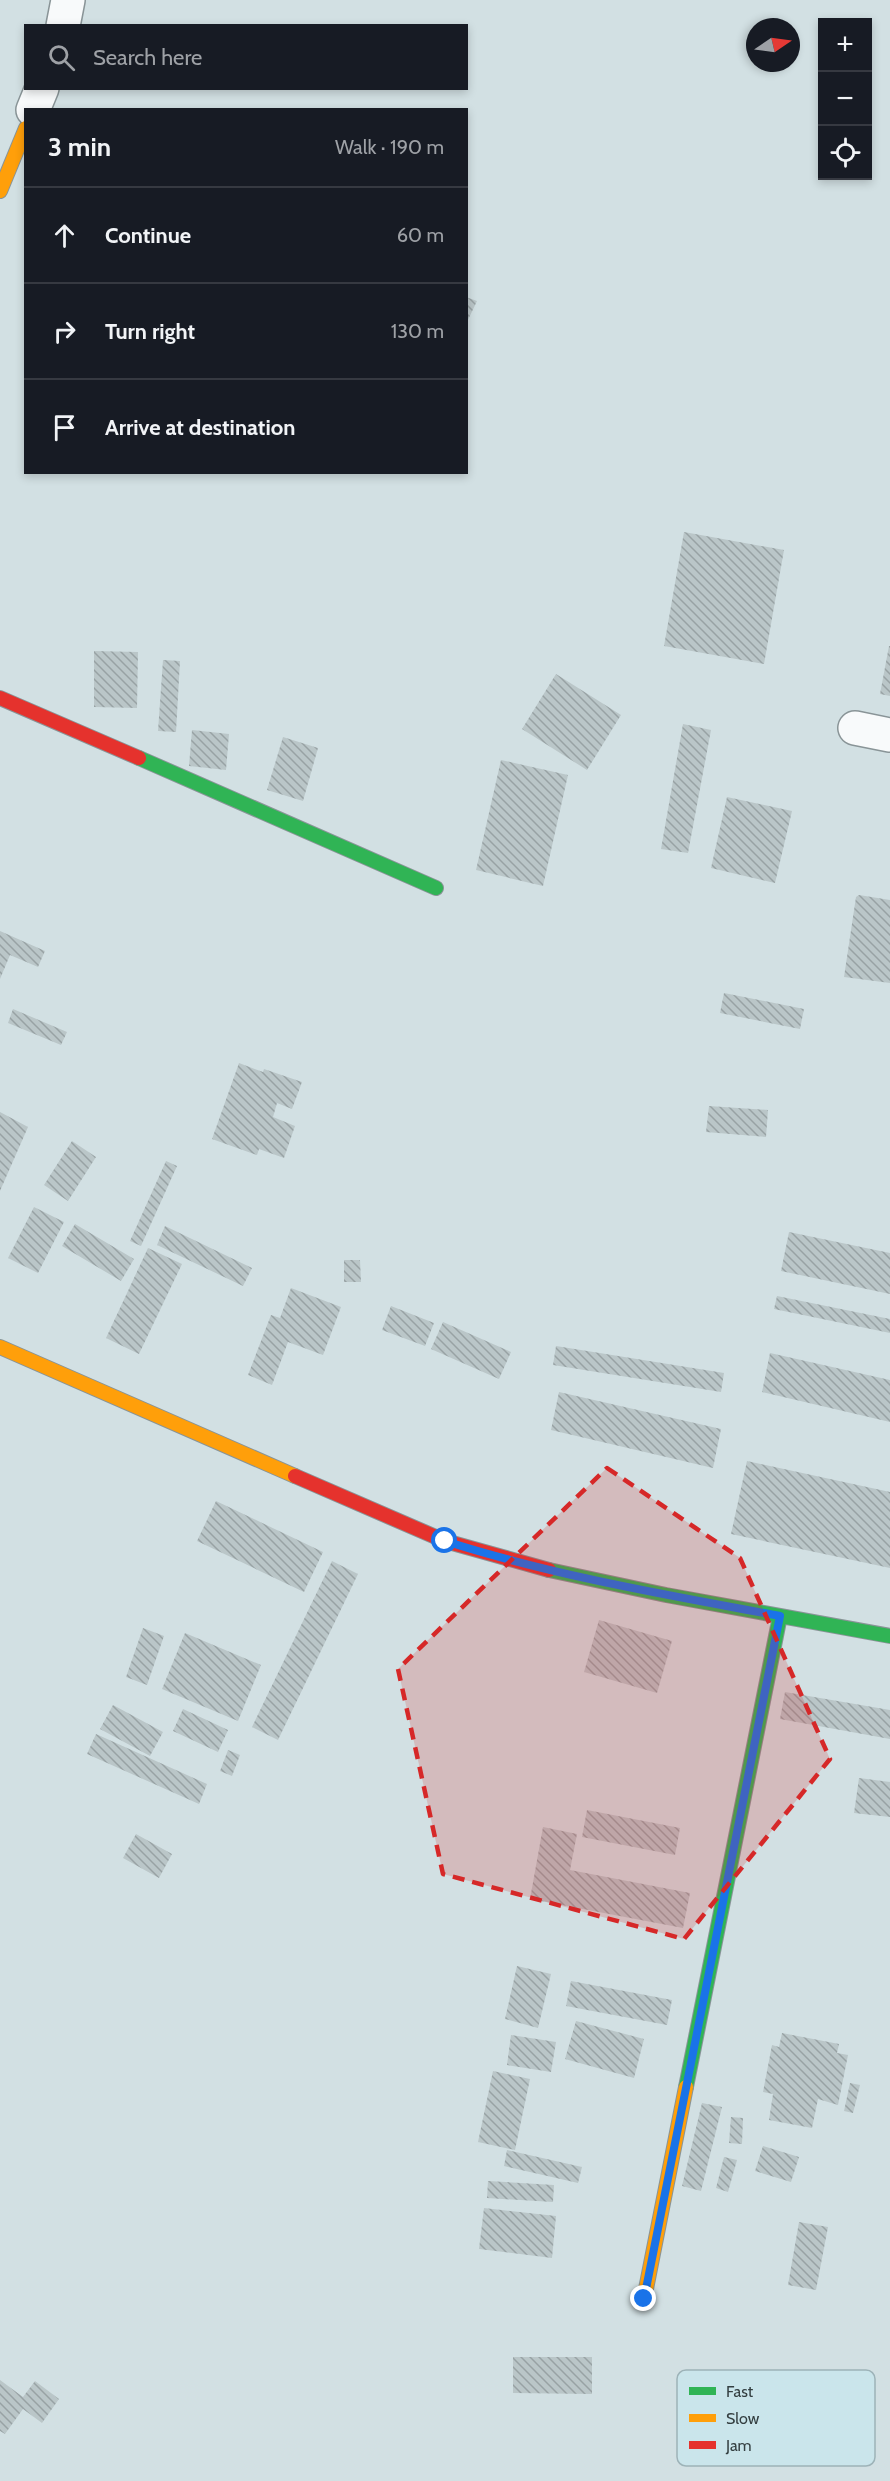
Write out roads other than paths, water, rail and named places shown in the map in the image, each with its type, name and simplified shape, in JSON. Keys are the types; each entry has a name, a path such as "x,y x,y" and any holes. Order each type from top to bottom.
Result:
{"street":[{"path":"63,24 68,0"},
{"path":"34,108 41,90"},
{"path":"0,190 24,133"},
{"path":"0,698 436,888"},
{"path":"855,728 890,735"},
{"path":"0,1347 445,1541 505,1560 575,1578 890,1636"},
{"path":"644,2299 780,1616"}]}
